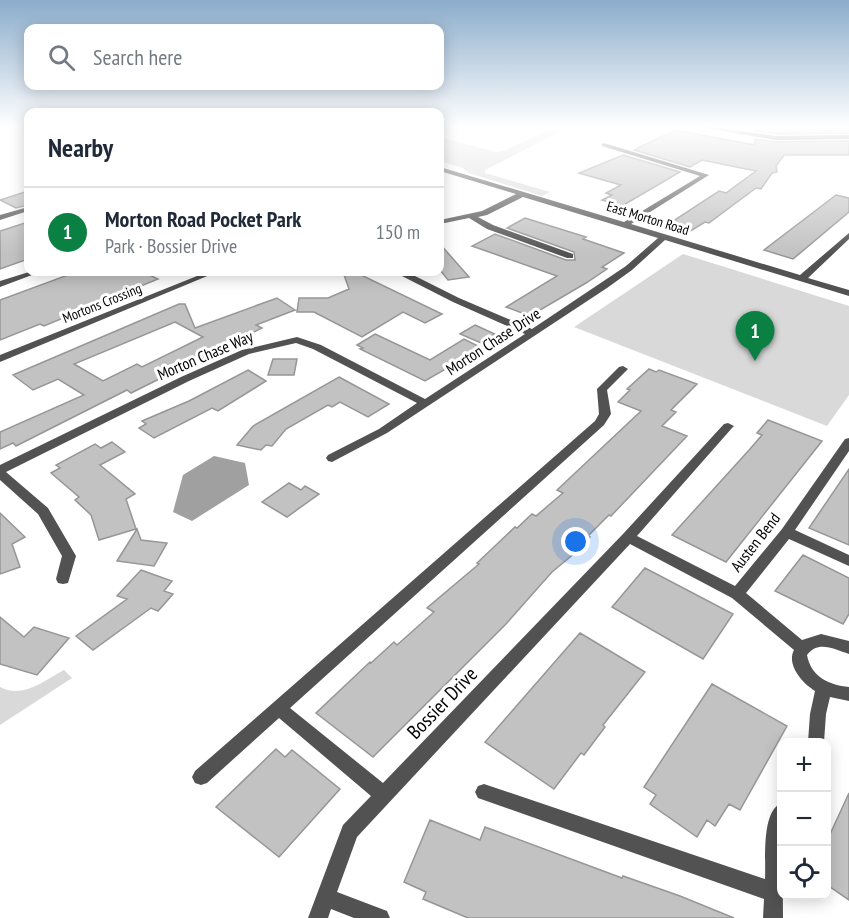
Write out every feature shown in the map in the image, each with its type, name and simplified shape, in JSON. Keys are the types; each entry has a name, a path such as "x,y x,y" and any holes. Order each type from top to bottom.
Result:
{"street":[{"path":"625,225 706,175 685,169"},
{"name":"East Morton Road","path":"444,170 849,293"},
{"path":"444,221 496,208 523,194"},
{"path":"0,218 24,210"},
{"path":"471,216 490,227 570,256"},
{"path":"801,279 849,236"},
{"name":"Morton Chase Drive","path":"332,458 383,431 532,333 629,268 664,237"},
{"path":"0,284 24,276"},
{"name":"Mortons Crossing","path":"0,359 203,276"},
{"path":"409,276 456,300 532,333"},
{"name":"Morton Chase Way","path":"0,472 246,352 297,340 317,347 425,403"},
{"path":"201,777 600,423 605,414 602,389 623,369"},
{"name":"Bossier Drive","path":"318,918 350,831 628,537 728,426"},
{"name":"Austen Bend","path":"802,648 737,594 787,532 849,442"},
{"path":"0,472 44,511 69,556 63,579"},
{"path":"787,532 849,561"},
{"path":"628,537 737,594"},
{"path":"849,648 825,640 813,640 802,648 799,662 803,671 824,689 849,694"},
{"path":"816,738 818,714 824,689"},
{"path":"279,710 383,794"},
{"path":"484,792 773,892"},
{"path":"773,918 777,819"},
{"path":"325,897 380,918"}],"shaded area":[{"path":"464,169 487,169 485,173 550,192 542,196 469,173"},
{"path":"683,254 849,306 849,395 827,426 574,327"},
{"path":"214,456 245,463 249,485 192,521 173,512 183,475"},
{"path":"64,670 72,678 0,725 0,687 16,691 25,690"}],"building":[{"path":"589,169 669,169 680,172 622,206 602,200 612,195 606,193 621,185 579,173"},
{"path":"745,169 776,169 777,172 772,173 761,189 756,188 709,223 705,222 689,232 672,227 678,223 673,221 719,191 726,193 756,171"},
{"path":"24,192 24,206 16,208 0,200"},
{"path":"836,195 849,198 849,212 793,259 764,250"},
{"path":"525,218 586,237 583,239 624,253 602,267 607,269 530,316 506,307 557,276 472,246 495,234 566,260 575,260 574,252 507,228"},
{"path":"24,223 24,260 0,269 0,231"},
{"path":"444,249 469,277 448,280 444,275"},
{"path":"65,276 152,276 158,279 44,326 40,324 0,340 0,300"},
{"path":"344,276 363,276 442,314 425,323 403,312 362,337 314,312 297,312 299,298 328,298 349,289"},
{"path":"277,298 295,310 256,325 262,328 131,393 127,390 16,446 13,443 0,449 0,432 84,395 58,379 33,390 13,375 179,304 185,304 195,328","holes":["175,322 203,337 142,367 137,364 103,381 74,364"]},
{"path":"475,325 495,334 481,343 460,334"},
{"path":"375,334 430,360 464,339 482,348 425,381 360,349 363,348 357,345"},
{"path":"273,359 297,359 294,375 268,375"},
{"path":"649,369 656,372 659,370 697,384 671,410 676,412 662,426 687,436 611,516 609,515 575,553 552,572 506,624 373,757 316,713 370,662 394,642 397,645 434,612 427,608 479,564 477,563 515,527 517,528 532,514 536,516 563,493 557,490 641,411 618,402 630,390 627,389"},
{"path":"248,370 266,381 218,411 212,408 154,438 139,428 146,424 142,421 189,401"},
{"path":"339,377 389,404 368,417 340,402 332,407 328,405 286,429 272,446 266,445 261,450 237,445 253,426"},
{"path":"768,420 822,441 726,562 672,535 762,435 757,433"},
{"path":"112,442 125,452 100,465 135,494 126,499 136,529 99,540 91,515 75,500 79,497 51,473 60,468 56,465 95,444 101,448"},
{"path":"849,469 849,545 809,528"},
{"path":"289,483 301,490 305,486 319,494 287,517 262,502"},
{"path":"0,513 25,537 12,544 20,567 0,574"},
{"path":"137,529 141,540 167,543 154,566 117,561"},
{"path":"803,555 849,578 849,614 843,624 775,591"},
{"path":"645,568 733,614 703,659 612,607"},
{"path":"141,570 172,581 164,591 173,594 158,611 151,608 93,650 76,636 127,599 117,596"},
{"path":"0,617 24,637 34,627 69,638 37,675 0,664"},
{"path":"580,633 645,672 603,725 605,727 584,755 581,753 554,789 485,742"},
{"path":"712,684 787,726 780,738 777,738 777,744 740,810 729,804 715,826 707,820 697,837 650,804 656,795 644,787"},
{"path":"276,749 285,757 292,750 340,789 279,857 216,807"},
{"path":"849,793 849,900 831,887 831,832"},
{"path":"430,820 480,840 485,827 622,878 623,876 680,896 734,918 468,918 423,899 426,892 404,882"}],"place":[{"name":"Morton Road Pocket Park","path":"755,361"}]}
